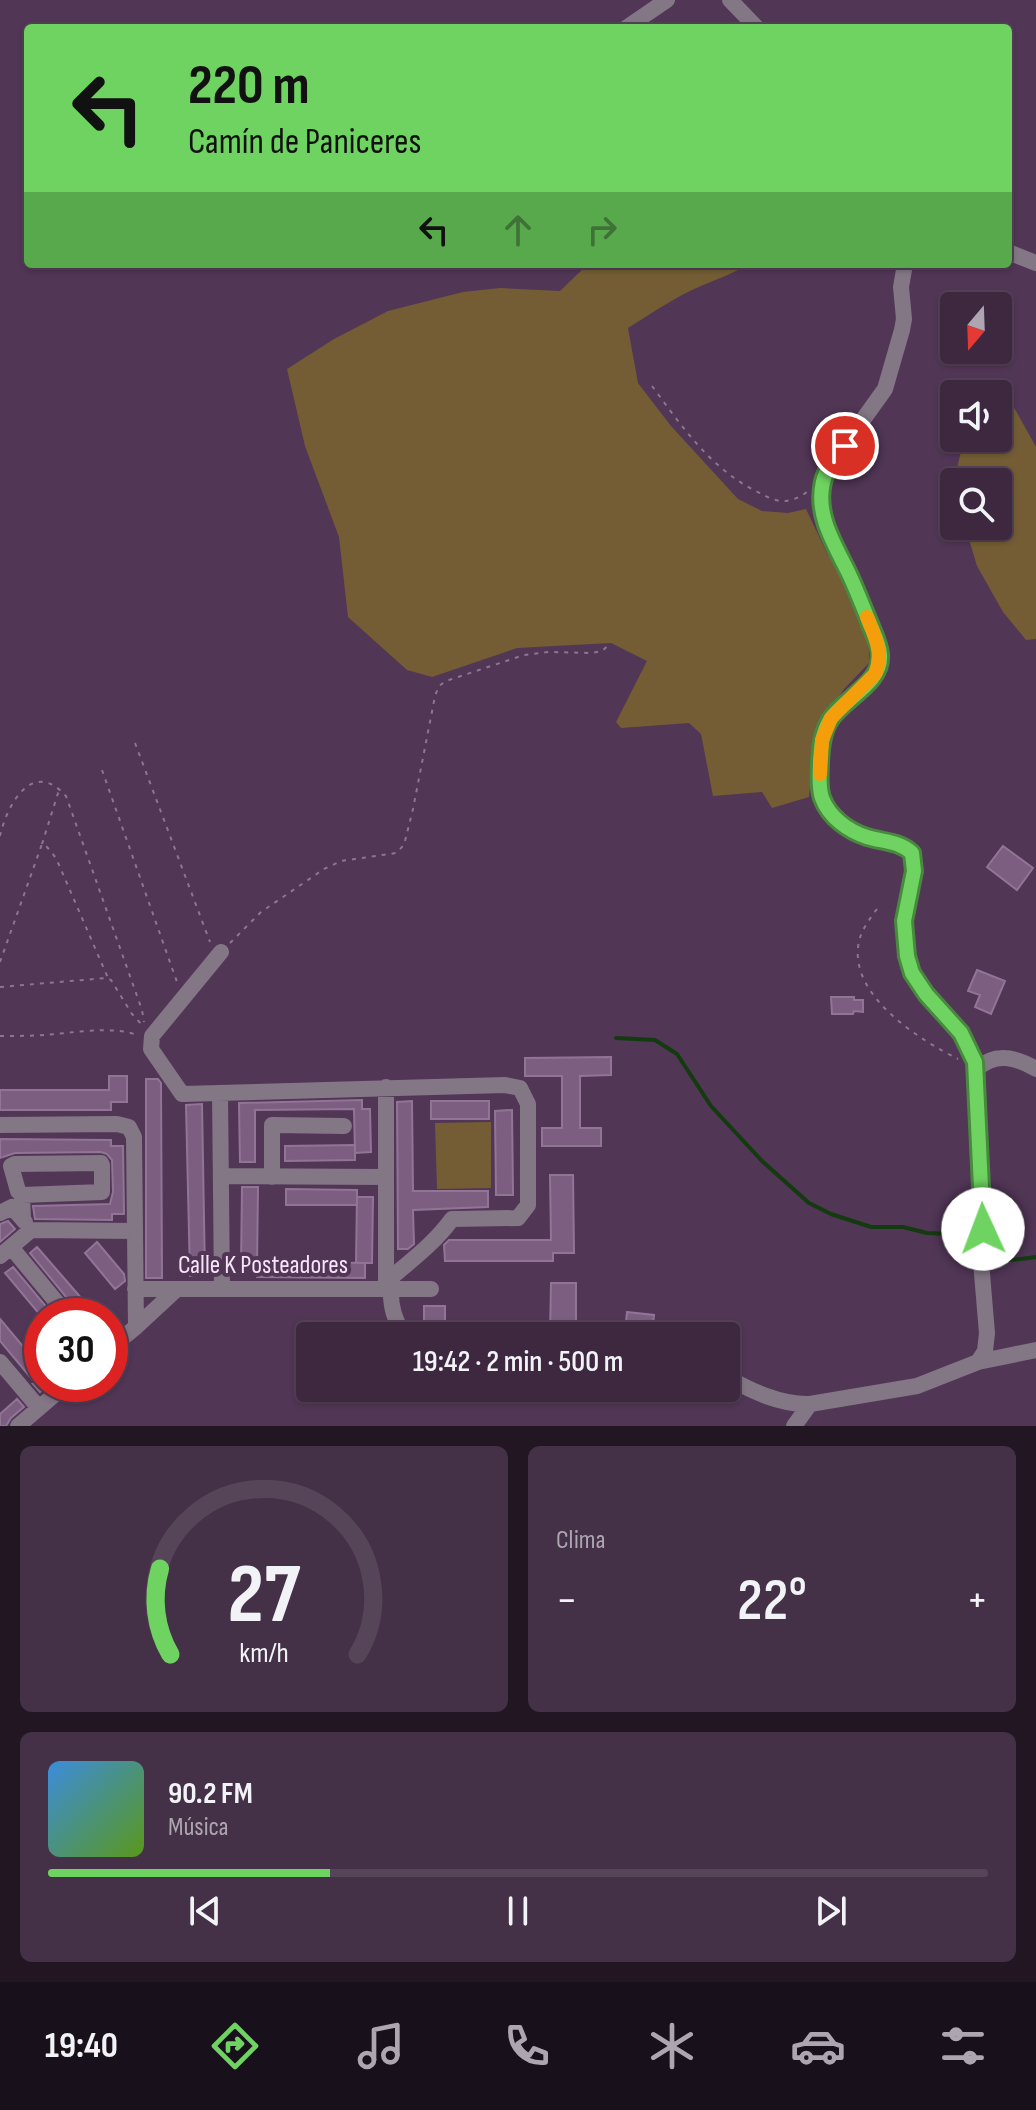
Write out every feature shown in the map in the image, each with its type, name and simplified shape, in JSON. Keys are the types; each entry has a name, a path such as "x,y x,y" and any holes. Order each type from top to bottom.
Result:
{"street":[{"path":"632,24 667,0"},
{"path":"730,0 753,24"},
{"path":"1012,254 1036,263"},
{"path":"904,268 901,287 904,319 885,389 827,470 823,482 824,519 856,588 880,656 875,674 839,709 825,730 819,785 822,799 843,825 867,837 906,847 912,853 914,871 904,921 912,973 926,994 961,1033 977,1069 981,1262 987,1333 985,1351 978,1362"},
{"path":"219,955 152,1036 151,1049 182,1094 386,1087 505,1085 520,1088 528,1104 528,1205 518,1218 452,1219 431,1245 416,1254 387,1286"},
{"path":"977,1069 1003,1057 1022,1061 1036,1069"},
{"path":"386,1087 387,1286 396,1322"},
{"path":"220,1093 222,1289"},
{"path":"0,1125 117,1124 129,1127 134,1137 136,1327"},
{"path":"272,1177 272,1125 344,1126"},
{"path":"22,1195 102,1192 102,1165 11,1166 22,1195 27,1224 5,1252 50,1298"},
{"path":"221,1176 385,1177"},
{"path":"0,1213 12,1207 27,1224 135,1231"},
{"name":"Calle K Posteadores","path":"135,1289 387,1286 431,1289"},
{"path":"128,1333 177,1289"},
{"path":"740,1385 779,1400 810,1404 917,1386 978,1362 1036,1350"},
{"path":"0,1362 39,1408"},
{"path":"18,1426 46,1402"},
{"path":"794,1426 810,1404"}],"path":[{"path":"652,386 718,467 747,488 771,499 784,501 800,497 823,482"},
{"path":"135,743 219,955 261,912 324,869 341,861 400,850 413,809 439,686 524,655 592,653 602,651 611,643"},
{"path":"102,770 183,998"},
{"path":"0,836 5,816 17,794 32,784 44,782 60,788 72,808 146,1029 108,978 56,858 42,844"},
{"path":"0,962 60,788"},
{"path":"877,909 864,926 858,948 859,970 868,988 886,1010 928,1042 977,1069"},
{"path":"0,987 108,978"},
{"path":"0,1036 88,1031 132,1033 151,1041"}],"shaded area":[{"path":"584,268 741,268 682,295 628,328 638,383 671,426 738,499 762,511 788,513 806,509 827,553 865,611 870,662 844,689 816,732 809,797 772,808 762,792 713,796 701,734 689,723 621,728 616,722 647,661 611,643 517,648 432,677 407,670 348,617 339,537 305,446 287,369 334,339 388,311 463,292 500,288 560,291"},
{"path":"1012,404 1036,447 1036,639 1026,640 1003,612 977,566 969,540 1012,540 1012,468 957,468 961,452 1012,452"},
{"path":"491,1122 491,1188 437,1189 435,1123"}],"building":[{"path":"1003,846 1033,868 1017,890 987,867"},
{"path":"977,970 1005,981 991,1014 975,1007 980,995 968,991"},
{"path":"831,997 863,1000 863,1012 832,1014"},
{"path":"611,1057 611,1075 580,1076 580,1128 601,1128 601,1146 542,1146 542,1128 562,1128 562,1076 525,1076 525,1058"},
{"path":"109,1076 127,1076 127,1102 111,1102 111,1110 0,1110 0,1090 109,1090"},
{"path":"146,1079 158,1079 161,1083 162,1278 146,1278"},
{"path":"362,1100 362,1109 370,1109 371,1152 355,1153 354,1109 255,1110 255,1162 240,1162 239,1103"},
{"path":"412,1101 413,1191 488,1191 488,1207 413,1210 414,1244 408,1249 398,1249 397,1102"},
{"path":"431,1101 489,1101 489,1119 431,1119"},
{"path":"202,1104 205,1275 190,1276 186,1105"},
{"path":"512,1110 513,1195 496,1195 495,1111"},
{"path":"0,1139 111,1140 111,1146 123,1146 124,1214 112,1214 112,1220 35,1219 33,1206 110,1204 113,1192 112,1160 101,1152 15,1153 0,1158"},
{"path":"355,1145 355,1160 285,1161 285,1146"},
{"path":"550,1175 573,1175 574,1253 553,1253 553,1261 445,1261 444,1245 449,1240 551,1240"},
{"path":"242,1187 258,1187 257,1261 365,1263 365,1278 257,1277 257,1268 241,1268"},
{"path":"286,1189 357,1190 357,1205 286,1205"},
{"path":"357,1197 373,1197 372,1263 356,1263"},
{"path":"8,1221 15,1229 0,1242 0,1224"},
{"path":"97,1242 124,1274 125,1281 115,1289 85,1253"},
{"path":"37,1247 81,1298 67,1298 30,1253"},
{"path":"13,1267 39,1298 26,1298 5,1273"},
{"path":"551,1283 576,1283 576,1322 550,1322"},
{"path":"424,1306 445,1306 445,1322 424,1322"},
{"path":"627,1312 654,1315 653,1322 626,1322"},
{"path":"0,1319 24,1348 24,1370 0,1341"},
{"path":"17,1399 24,1407 6,1426 0,1426 0,1414"}],"waterway":[{"path":"616,1038 655,1040 677,1054 711,1106 762,1161 809,1203 871,1227 903,1227 927,1233 952,1234 977,1250"},
{"path":"987,1256 1005,1260 1036,1257"}],"slow traffic":[{"path":"820,774 822,740 831,718 875,674 879,665 879,648 867,617"}],"route":[{"path":"845,446 827,470 823,482 824,519 856,588 880,656 875,674 839,709 825,730 819,785 822,799 843,825 867,837 906,847 912,853 914,871 904,921 907,956 912,973 926,994 961,1033 975,1062 983,1229"}]}
